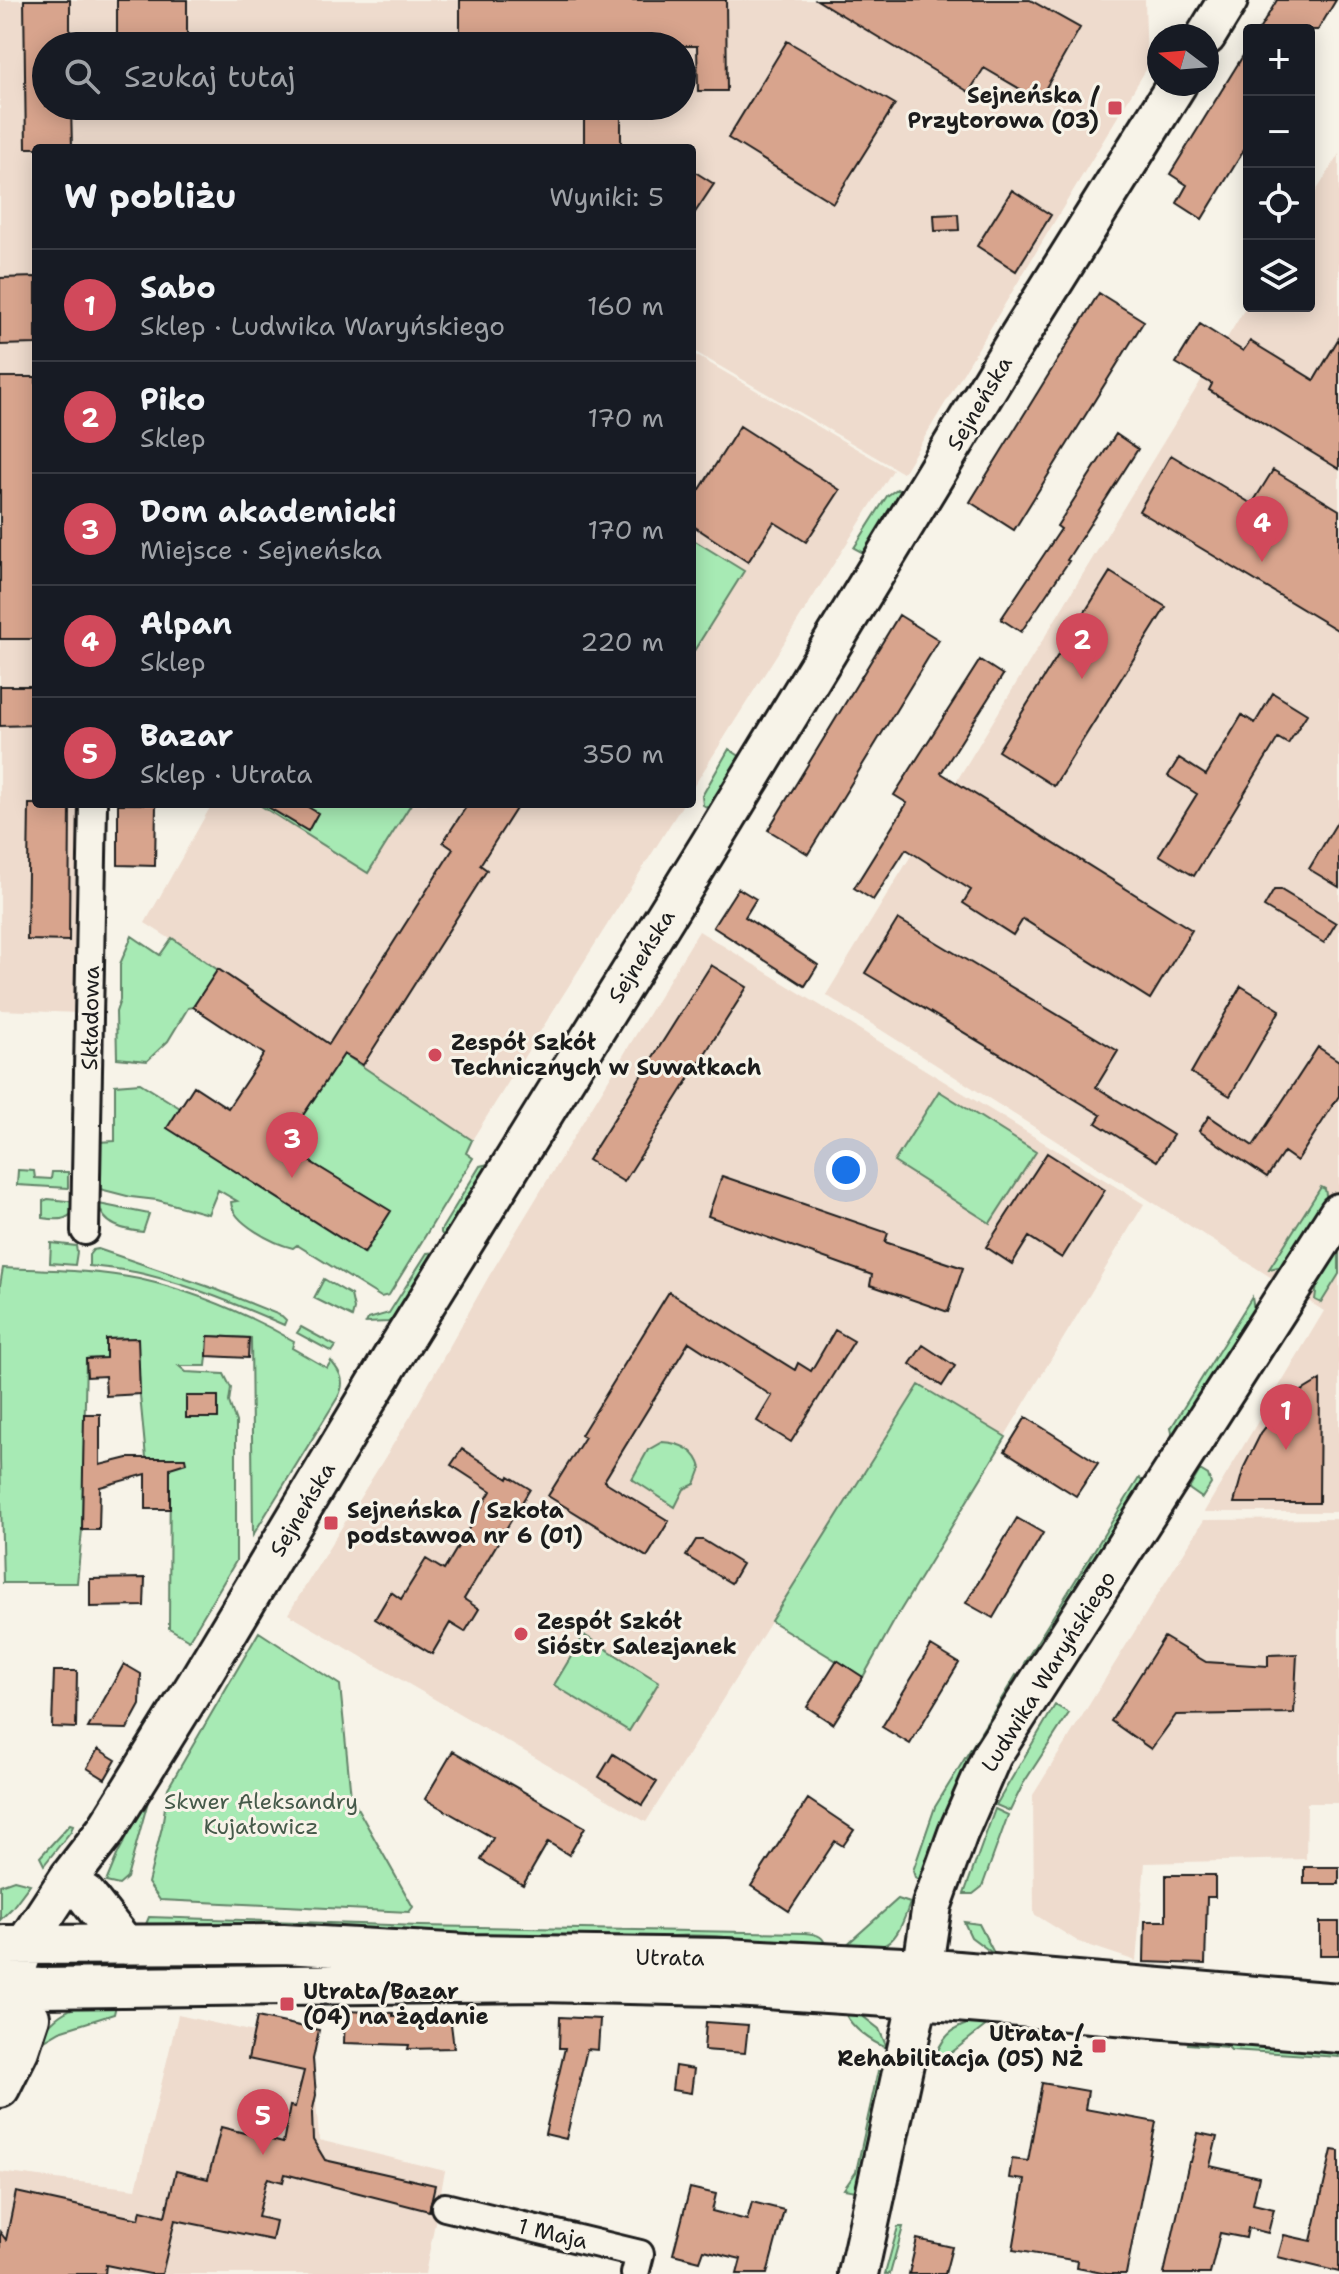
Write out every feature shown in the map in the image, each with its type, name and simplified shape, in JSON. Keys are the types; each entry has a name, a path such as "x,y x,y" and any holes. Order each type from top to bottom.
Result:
{"street":[{"path":"1213,24 1228,0"},
{"name":"Sejneńska","path":"0,2042 27,1945 69,1878 106,1830 211,1661 385,1371 1169,96"},
{"name":"Składowa","path":"85,1231 93,808"},
{"name":"Ludwika Waryńskiego","path":"858,2274 920,1984 932,1905 958,1833 992,1755 1339,1213"},
{"name":"Sejneńska","path":"27,1945 85,1894 106,1830"},
{"path":"85,1894 125,1945"},
{"name":"Utrata","path":"27,1945 283,1944 468,1954 725,1958 1339,2033"},
{"name":"Utrata","path":"17,1986 540,1982 718,1986 920,1984 1339,2003"},
{"name":"Sejneńska","path":"0,2088 19,2050 17,1986"},
{"name":"1 Maja","path":"445,2207 640,2254 635,2274"}],"shaded area":[{"path":"0,0 1145,0 1147,68 903,473 696,352 696,144 32,144 32,808 84,808 79,1013 0,1010"},
{"path":"1339,154 1339,1512 1204,1512 1324,1311 826,995 1243,312 1315,312 1315,193"},
{"path":"696,355 893,470 696,783"},
{"name":"Zespół Szkół Technicznych w Suwałkach","path":"210,808 680,808 472,1140 145,923"},
{"path":"699,931 1144,1204 863,1677 771,1622 646,1822 288,1614 410,1417 489,1276"},
{"path":"1339,1519 1339,1803 1307,1803 1306,1859 1145,1863 1136,1961 1079,1942 1034,1914 1033,1795 1204,1520"},
{"path":"178,2015 254,2032 248,2059 314,2073 319,2140 445,2171 425,2274 0,2274 0,2172 136,2189"}],"green space":[{"path":"897,489 904,493 867,555 854,548 887,496"},
{"path":"696,541 744,571 696,648"},
{"path":"729,749 741,757 708,808 703,805 702,796"},
{"path":"264,808 409,808 368,873"},
{"path":"132,936 160,955 172,938 218,970 193,1007 188,1008 168,1041 147,1061 117,1058 116,1012 120,1000 120,964"},
{"path":"344,1054 472,1140 466,1153 473,1158 389,1295 381,1297 297,1245 293,1248 285,1246 246,1225 233,1210 231,1202 237,1201 218,1190 208,1214 96,1188 97,1142 115,1141 115,1085 140,1083 180,1108 168,1128 365,1253 390,1211 283,1145"},
{"path":"939,1091 1036,1152 990,1223 894,1162"},
{"path":"489,1164 445,1238 441,1230 480,1166"},
{"path":"18,1170 34,1171 35,1178 51,1179 52,1172 68,1172 68,1188 17,1185"},
{"path":"1321,1187 1325,1189 1327,1200 1283,1266 1269,1269"},
{"path":"43,1201 77,1202 69,1216 49,1219 43,1218"},
{"path":"99,1204 149,1214 143,1232 109,1222"},
{"path":"51,1243 76,1246 75,1265 50,1263"},
{"path":"98,1249 215,1289 286,1320 284,1325 215,1296 162,1279 89,1266 89,1255"},
{"path":"1339,1250 1339,1274 1321,1303 1315,1300 1317,1284"},
{"path":"438,1252 396,1317 388,1322 366,1323 368,1319 389,1313 427,1253"},
{"path":"3,1268 106,1274 159,1284 219,1304 258,1322 294,1341 292,1348 327,1368 331,1361 340,1374 342,1387 338,1397 253,1535 251,1338 209,1336 206,1366 179,1366 186,1372 224,1374 231,1388 229,1402 236,1422 236,1561 189,1640 169,1628 170,1458 146,1458 137,1338 106,1339 106,1358 86,1359 82,1530 77,1583 3,1583 0,1285","holes":["186,1396 217,1396 218,1418 186,1418"]},
{"path":"324,1279 351,1295 352,1317 314,1298"},
{"path":"1252,1297 1252,1317 1177,1439 1173,1437 1171,1428"},
{"path":"301,1327 336,1346 332,1352 297,1333"},
{"path":"919,1385 1006,1437 863,1677 771,1621"},
{"path":"662,1442 686,1448 699,1461 701,1468 695,1484 684,1489 675,1507 632,1479 648,1450"},
{"path":"1200,1470 1208,1475 1211,1484 1202,1498 1189,1489"},
{"path":"1139,1478 1145,1484 1028,1665 1024,1663"},
{"name":"Skwer Aleksandry Kujałowicz","path":"259,1632 340,1685 351,1797 413,1907 409,1912 160,1900 148,1883 168,1788"},
{"path":"584,1635 659,1682 629,1731 554,1685"},
{"path":"1016,1675 1023,1682 939,1834 921,1881 913,1871 935,1807"},
{"path":"1055,1705 1069,1713 1023,1784 1010,1811 996,1805"},
{"path":"150,1794 127,1878 119,1885 106,1882 118,1853"},
{"path":"995,1809 1008,1815 982,1887 973,1894 964,1894"},
{"path":"70,1824 73,1825 71,1831 44,1865 40,1857"},
{"path":"14,1880 30,1884 0,1920 0,1885"},
{"path":"898,1899 910,1903 900,1929 888,1943 870,1949 843,1948"},
{"path":"149,1917 804,1933 820,1937 825,1951 702,1936 629,1942 143,1931"},
{"path":"964,1922 979,1924 995,1955 971,1937"},
{"path":"117,2001 114,2014 60,2031 36,2045 51,2023 69,2010"},
{"path":"856,2011 879,2029 887,2048 852,2024 845,2013"},
{"path":"989,2020 942,2060 934,2060 943,2042 954,2030"},
{"path":"1234,2039 1339,2047 1339,2057 1187,2044"},
{"path":"878,2071 884,2072 858,2189 844,2189 856,2172"},
{"path":"898,2227 903,2227 890,2274 885,2274"}],"building":[{"path":"24,0 70,0 70,32 32,32 32,120 71,120 72,144 32,144 32,148 26,148"},
{"path":"117,0 187,0 187,32 117,32"},
{"path":"460,0 726,0 727,91 698,91 696,32 460,32"},
{"path":"817,0 1030,0 1080,28 1039,100 984,68 969,92"},
{"path":"1277,0 1336,0 1318,30 1315,30 1315,24 1263,24"},
{"path":"787,41 895,104 833,203 728,138"},
{"path":"1243,56 1243,152 1202,219 1177,203 1187,185 1170,174"},
{"path":"584,120 621,120 621,144 584,144"},
{"path":"696,173 714,184 696,211"},
{"path":"1012,190 1051,215 1016,271 977,246"},
{"path":"958,214 959,230 935,231 934,215"},
{"path":"32,277 32,344 0,345 0,278"},
{"path":"1099,293 1144,321 1014,530 970,502"},
{"path":"1200,324 1243,351 1250,341 1314,380 1339,338 1339,469 1209,390 1212,384 1176,363"},
{"path":"0,377 32,377 32,639 0,639"},
{"path":"740,426 840,490 806,542 774,522 748,562 696,528 696,496"},
{"path":"1116,434 1138,449 1021,632 1001,619 1061,529 1057,526"},
{"path":"1171,455 1252,504 1273,470 1339,510 1339,631 1139,511"},
{"path":"1110,572 1166,607 1054,786 998,751"},
{"path":"899,615 939,640 808,854 768,830"},
{"path":"980,660 1003,675 941,773 1192,930 1150,999 1023,919 1013,935 963,903 971,890 906,849 873,900 854,888 907,803 894,795"},
{"path":"0,686 32,686 32,725 0,726"},
{"path":"1273,693 1307,714 1288,744 1278,738 1194,876 1159,855 1197,794 1168,776 1179,758 1206,775 1242,715 1255,723"},
{"path":"29,804 32,808 70,808 69,941 27,940"},
{"path":"118,808 156,808 155,866 118,865"},
{"path":"270,808 310,808 318,813 308,831"},
{"path":"465,808 516,808 480,865 487,870 363,1065 344,1054 283,1145 391,1211 364,1253 167,1128 194,1086 228,1108 264,1054 193,1007 218,969 329,1044 453,849 443,842"},
{"path":"1339,819 1339,887 1309,869"},
{"path":"738,888 756,899 745,917 818,965 805,986 713,927"},
{"path":"1274,890 1281,890 1336,923 1324,943 1264,907"},
{"path":"898,919 1118,1051 1096,1087 1173,1135 1157,1161 1096,1123 1101,1115 865,973"},
{"path":"711,965 747,987 624,1182 588,1160"},
{"path":"1241,986 1280,1010 1230,1096 1191,1073"},
{"path":"1318,1047 1339,1061 1339,1096 1297,1161 1284,1152 1267,1177 1199,1131 1209,1116 1253,1146"},
{"path":"1047,1153 1105,1190 1062,1258 1029,1237 1012,1264 986,1247"},
{"path":"722,1176 888,1233 885,1242 963,1268 948,1312 870,1285 872,1275 708,1216"},
{"path":"669,1292 795,1370 798,1363 811,1371 835,1330 854,1341 791,1442 757,1421 772,1396 689,1342 604,1481 669,1521 647,1557 548,1496 585,1437 581,1435"},
{"path":"208,1336 249,1338 248,1358 207,1356"},
{"path":"138,1338 140,1394 106,1396 105,1376 87,1377 86,1359 106,1358 106,1339"},
{"path":"923,1345 955,1366 942,1386 910,1364"},
{"path":"1320,1380 1319,1503 1234,1503 1244,1467 1261,1433 1287,1400"},
{"path":"186,1396 218,1396 218,1418 186,1418"},
{"path":"84,1414 100,1414 100,1465 128,1458 185,1458 186,1463 170,1468 170,1509 146,1509 146,1474 100,1487 99,1530 82,1530"},
{"path":"1026,1417 1098,1463 1076,1496 1005,1451"},
{"path":"462,1449 508,1479 509,1476 530,1489 464,1599 479,1609 465,1632 450,1623 432,1654 375,1619 391,1592 401,1599 426,1559 444,1570 491,1491 451,1465"},
{"path":"1017,1518 1043,1533 993,1618 966,1603"},
{"path":"696,1540 703,1540 742,1564 731,1583 686,1556"},
{"path":"145,1578 144,1606 90,1607 90,1579"},
{"path":"1164,1637 1206,1662 1268,1666 1268,1655 1297,1654 1294,1713 1176,1715 1151,1749 1111,1721"},
{"path":"931,1646 959,1663 910,1744 882,1727"},
{"path":"837,1660 863,1677 833,1724 807,1707"},
{"path":"124,1664 141,1674 140,1705 127,1729 88,1728"},
{"path":"54,1671 77,1671 76,1728 52,1727"},
{"path":"98,1749 116,1760 105,1779 87,1768"},
{"path":"453,1751 585,1827 569,1855 548,1842 523,1885 481,1860 493,1838 425,1799"},
{"path":"613,1754 657,1782 642,1805 599,1777"},
{"path":"808,1799 854,1830 843,1846 835,1841 789,1911 751,1886"},
{"path":"1304,1867 1339,1867 1339,1884 1304,1884"},
{"path":"1166,1875 1215,1875 1215,1897 1207,1897 1205,1964 1144,1962 1145,1921 1166,1921"},
{"path":"1320,1922 1339,1922 1339,1955 1320,1955"},
{"path":"345,2011 393,2013 393,2016 450,2016 454,2048 408,2049 409,2045 344,2043"},
{"path":"257,2017 319,2030 313,2059 316,2095 312,2113 313,2140 325,2160 435,2185 429,2211 285,2174 283,2182 268,2178 258,2217 276,2221 272,2240 175,2220 162,2274 106,2265 105,2274 0,2274 0,2232 6,2240 16,2192 139,2219 141,2210 165,2216 176,2171 208,2179 221,2127 283,2143 290,2106 295,2107 304,2071 248,2059"},
{"path":"560,2017 600,2019 598,2050 587,2049 566,2139 545,2134 565,2048 559,2048"},
{"path":"706,2022 748,2025 745,2053 704,2050"},
{"path":"675,2066 694,2069 691,2093 672,2090"},
{"path":"1042,2083 1088,2091 1085,2109 1156,2122 1126,2274 1077,2268 1078,2261 1013,2250 1025,2180 1009,2178 1012,2159 1028,2161"},
{"path":"1198,2133 1217,2137 1210,2166 1259,2177 1253,2204 1274,2209 1268,2233 1248,2228 1246,2238 1220,2233 1210,2274 1164,2274 1189,2162"},
{"path":"1332,2150 1339,2151 1339,2272 1278,2257 1284,2235 1311,2241"},
{"path":"690,2188 716,2194 712,2211 747,2220 752,2202 784,2210 767,2274 737,2274 741,2259 704,2250 700,2261 673,2254"},
{"path":"917,2239 952,2247 945,2274 909,2274"}],"place":[{"name":"Sejneńska / Przytorowa (03)","path":"1115,108"},
{"name":"Alpan","path":"1262,562"},
{"name":"Piko","path":"1082,679"},
{"name":"Zespół Szkół Technicznych w Suwałkach","path":"435,1055"},
{"name":"Dom akademicki","path":"292,1178"},
{"name":"Sabo","path":"1286,1450"},
{"name":"Sejneńska / Szkoła podstawoa nr 6 (01)","path":"331,1523"},
{"name":"Zespół Szkół Sióstr Salezjanek","path":"521,1634"},
{"name":"Utrata/Bazar (04) na żądanie","path":"287,2004"},
{"name":"Utrata / Rehabilitacja (05) NŻ","path":"1099,2046"},
{"name":"Bazar","path":"263,2155"}]}
